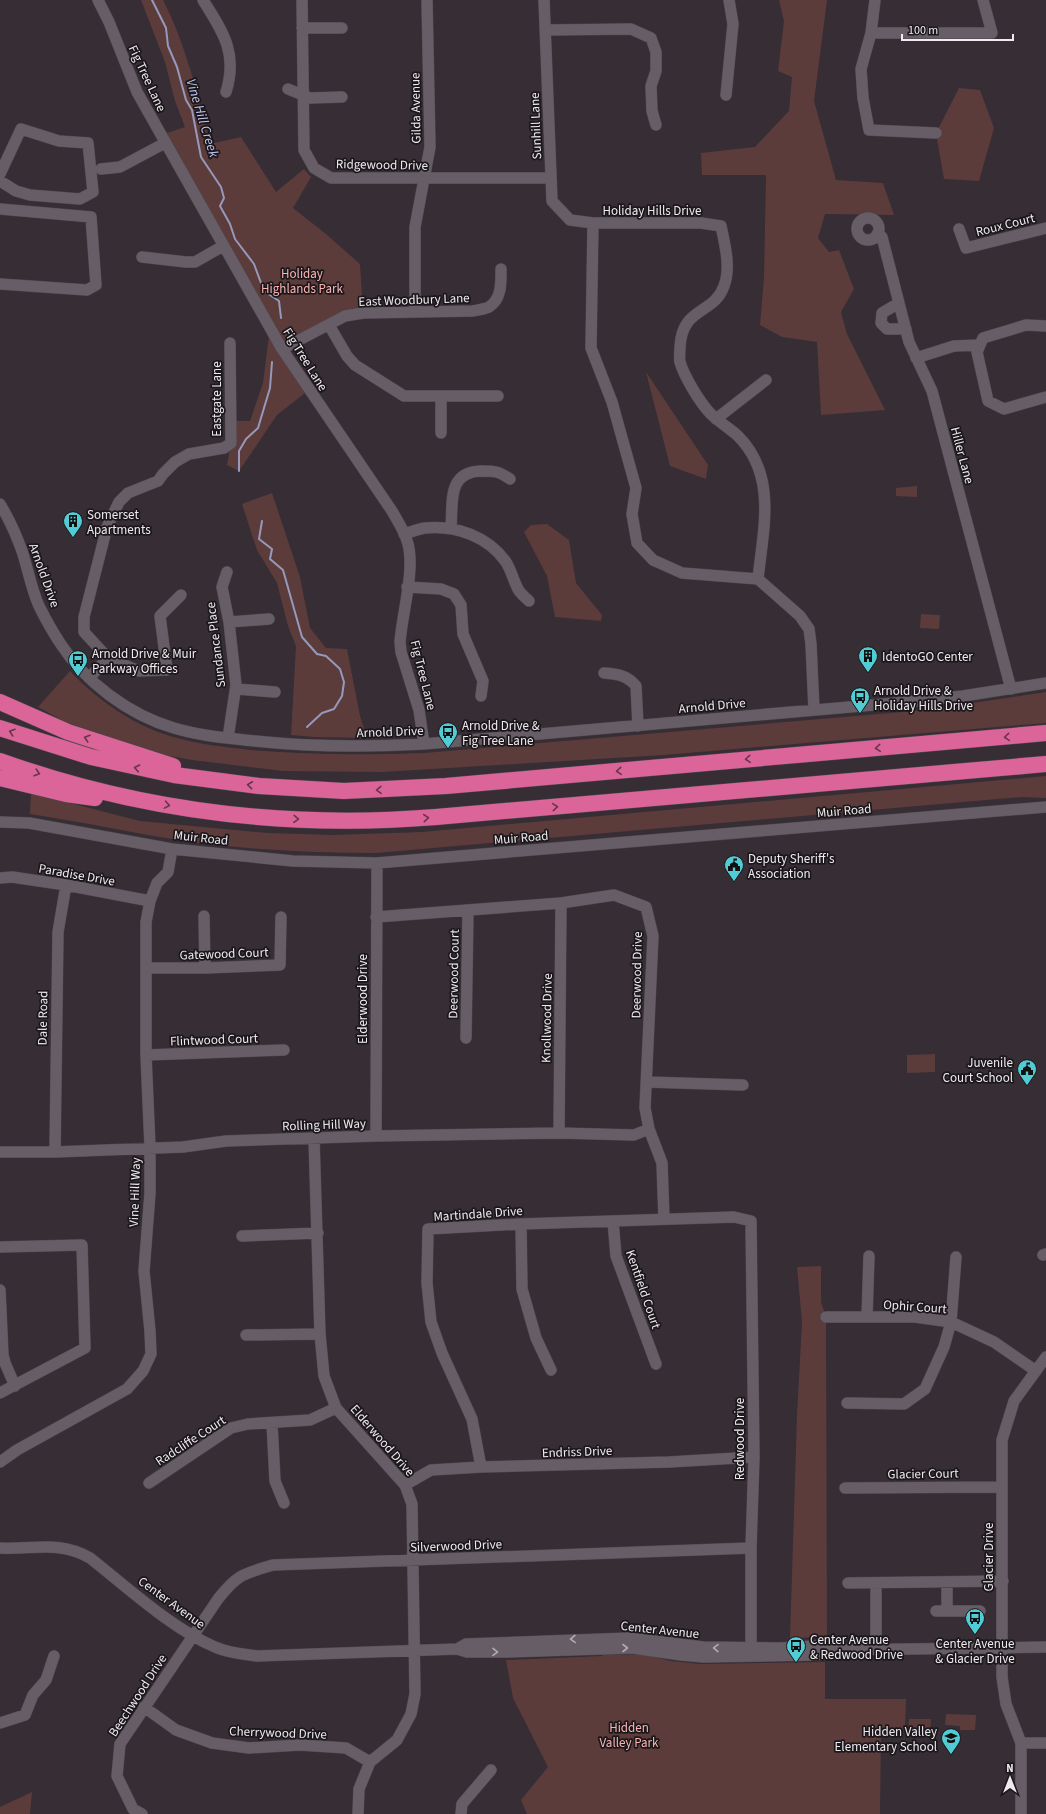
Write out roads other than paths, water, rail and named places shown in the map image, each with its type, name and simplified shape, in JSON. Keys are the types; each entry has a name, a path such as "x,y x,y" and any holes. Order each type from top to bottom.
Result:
{"highway":[{"path":"0,702 68,732 173,766 203,780"},
{"path":"0,728 91,757 156,772 203,780 310,790 395,789 1046,733"},
{"path":"0,761 67,782 129,797 196,810 247,816 316,820 384,820 1046,764"},
{"path":"0,778 66,794 101,798 129,797"}],"street":[{"name":"Fig Tree Lane","path":"98,0 109,22 137,92 282,349 395,516 404,534 408,544 410,560 400,642 401,652 419,710 424,744"},
{"path":"204,0 227,40 231,75 226,92"},
{"name":"Ridgewood Drive","path":"302,0 304,150 314,168 330,178 550,178"},
{"name":"Gilda Avenue","path":"415,311 414,227 421,189 425,178 430,146 427,0"},
{"name":"Sunhill Lane","path":"544,0 552,201 570,220 593,223"},
{"path":"726,95 733,24 729,0"},
{"path":"875,0 870,34 861,69 863,98 869,130 936,133"},
{"path":"870,34 992,33 983,0"},
{"path":"302,28 342,28"},
{"path":"546,30 631,29 651,38 656,52 656,71 651,86 652,112 656,125"},
{"path":"288,89 310,98 342,97"},
{"path":"0,181 16,191 30,195 80,199 93,192 88,143 59,141 22,129 1,169"},
{"path":"101,169 120,167 165,143"},
{"path":"0,209 91,217 96,285 87,290 0,284"},
{"name":"Holiday Hills Drive","path":"593,223 701,223 721,226 726,253 727,269 725,286 716,300 686,323 681,333 680,361 694,390 708,412 716,419 737,436 748,449 762,481 766,504 758,579 682,573 652,560 637,543 632,514 636,488 612,402 590,348 593,223"},
{"name":"Roux Court","path":"959,229 966,248 1046,228"},
{"name":"Hiller Lane","path":"877,234 882,237 909,342 932,391 1011,689"},
{"path":"142,257 195,262 223,246"},
{"name":"East Woodbury Lane","path":"282,349 345,316 363,313 474,311 489,307 497,298 501,285 501,269"},
{"path":"899,303 882,313 881,323 887,329 906,329"},
{"path":"328,325 347,356 355,365 404,396 498,396"},
{"path":"1046,326 1026,326 983,338 977,352 988,401 1004,408 1046,397"},
{"name":"Eastgate Lane","path":"181,595 160,616 167,670 139,671 108,658 84,632 84,617 107,527 119,502 128,493 158,481 176,462 189,454 224,448 231,443 230,343"},
{"path":"916,358 954,346 979,346"},
{"path":"716,419 766,380"},
{"path":"441,396 441,434"},
{"path":"451,528 454,489 459,478 470,472 498,471 510,479"},
{"name":"Arnold Drive","path":"0,504 19,544 39,605 60,643 89,678 123,704 146,717 173,728 198,734 292,746 324,747 424,744 926,700 1046,683"},
{"path":"404,534 424,528 451,528 476,537 490,546 505,561 512,573 517,589 529,601"},
{"name":"Sundance Place","path":"227,572 222,587 229,622 236,689 228,738"},
{"path":"758,579 800,616 809,630 814,710"},
{"path":"407,586 441,589 454,594 461,605 463,634 483,681 481,696"},
{"path":"229,622 269,619"},
{"path":"89,678 108,658"},
{"path":"604,673 618,674 626,677 636,686 638,726"},
{"path":"236,689 275,692"},
{"name":"Muir Road","path":"0,822 29,823 172,848 293,862 377,863 1046,807"},
{"name":"Vine Hill Way","path":"0,1462 17,1450 127,1389 143,1371 151,1354 144,1272 150,1193 150,1147 146,1055 146,922 150,901 157,883 168,872 172,848"},
{"name":"Elderwood Drive","path":"376,1136 377,863"},
{"name":"Paradise Drive","path":"0,878 12,877 66,885 150,901"},
{"name":"Dale Road","path":"55,1152 58,932 66,885"},
{"name":"Deerwood Drive","path":"376,917 561,903 614,895 646,907 653,936 645,1108 649,1129 662,1163 664,1219"},
{"name":"Knollwood Drive","path":"559,1133 561,903"},
{"name":"Deerwood Court","path":"466,1038 468,910"},
{"path":"204,916 204,968"},
{"name":"Gatewood Court","path":"146,968 204,968 280,965 281,917"},
{"name":"Flintwood Court","path":"146,1055 284,1050"},
{"path":"647,1082 743,1085"},
{"name":"Rolling Hill Way","path":"0,1152 55,1152 150,1147 183,1147 226,1141 376,1136 559,1133 634,1135 649,1129"},
{"name":"Elderwood Drive","path":"314,1138 320,1334 324,1376 336,1408 405,1485 412,1504 415,1694 411,1714 397,1740 370,1762 359,1789 358,1814"},
{"name":"Martindale Drive","path":"481,1467 472,1419 442,1352 431,1322 427,1283 428,1229 521,1224 734,1217 751,1221"},
{"name":"Redwood Drive","path":"751,1221 754,1457 751,1548 751,1652"},
{"name":"Kentfield Court","path":"613,1222 616,1256 656,1364"},
{"path":"521,1224 522,1289 536,1338 551,1370"},
{"path":"242,1236 318,1233"},
{"path":"0,1247 82,1245 85,1348 0,1393"},
{"path":"867,1317 869,1256"},
{"path":"847,1403 904,1404 925,1389 944,1347 951,1322 956,1257"},
{"path":"0,1290 3,1355 15,1386"},
{"name":"Ophir Court","path":"826,1317 915,1317 951,1322 994,1342 1036,1371"},
{"path":"246,1334 320,1334"},
{"name":"Glacier Drive","path":"1021,1814 1021,1743 1006,1704 1003,1690 1002,1440 1014,1401 1046,1357"},
{"name":"Radcliffe Court","path":"149,1483 231,1428 248,1424 310,1420 336,1408"},
{"path":"272,1423 275,1481 284,1503"},
{"name":"Endriss Drive","path":"405,1485 430,1470 754,1457"},
{"name":"Glacier Court","path":"845,1488 1001,1487"},
{"name":"Center Avenue","path":"0,1548 51,1547 77,1550 90,1558 179,1628 216,1648 232,1653 257,1656 456,1649 467,1652 507,1652 632,1648 703,1657 751,1652 830,1654 837,1650 876,1648 1046,1647"},
{"name":"Silverwood Drive","path":"193,1636 229,1585 241,1575 273,1565 751,1548"},
{"path":"848,1583 1003,1581"},
{"path":"947,1582 941,1612 980,1611"},
{"path":"876,1583 876,1648"},
{"name":"Beechwood Drive","path":"134,1812 117,1776 120,1744 193,1636"},
{"path":"0,1723 26,1715 33,1695 46,1680 54,1656"},
{"name":"Cherrywood Drive","path":"144,1707 176,1730 212,1743 249,1748 300,1746 346,1748 370,1762"},
{"path":"1021,1743 1046,1742"},
{"path":"460,1814 462,1804 491,1770"}],"waterway":[{"name":"Vine Hill Creek","path":"152,0 166,28 168,46 177,67 186,100 192,110 201,157 221,187 224,198 220,206 230,224 235,239 254,264 264,291 279,301 281,318"},
{"name":"Vine Hill Creek","path":"239,471 239,451 246,439 258,428 270,388 272,362"},
{"name":"Vine Hill Creek","path":"262,521 259,539 272,549 270,559 283,570 302,637 317,654 326,656 340,669 344,682 342,696 334,709 322,713 307,727"}],"place":[{"name":"Somerset Apartments","path":"73,538"},
{"name":"IdentoGO Center","path":"868,673"},
{"name":"Arnold Drive & Muir Parkway Offices","path":"78,677"},
{"name":"Arnold Drive & Holiday Hills Drive","path":"860,714"},
{"name":"Arnold Drive & Fig Tree Lane","path":"448,749"},
{"name":"Deputy Sheriff's Association","path":"734,882"},
{"name":"Juvenile Court School","path":"1027,1086"},
{"name":"Center Avenue & Glacier Drive","path":"975,1635"},
{"name":"Center Avenue & Redwood Drive","path":"796,1663"},
{"name":"Hidden Valley Elementary School","path":"951,1755"}],"park label":[{"name":"Holiday Highlands Park","path":"302,280"},
{"name":"Hidden Valley Park","path":"629,1734"}]}
